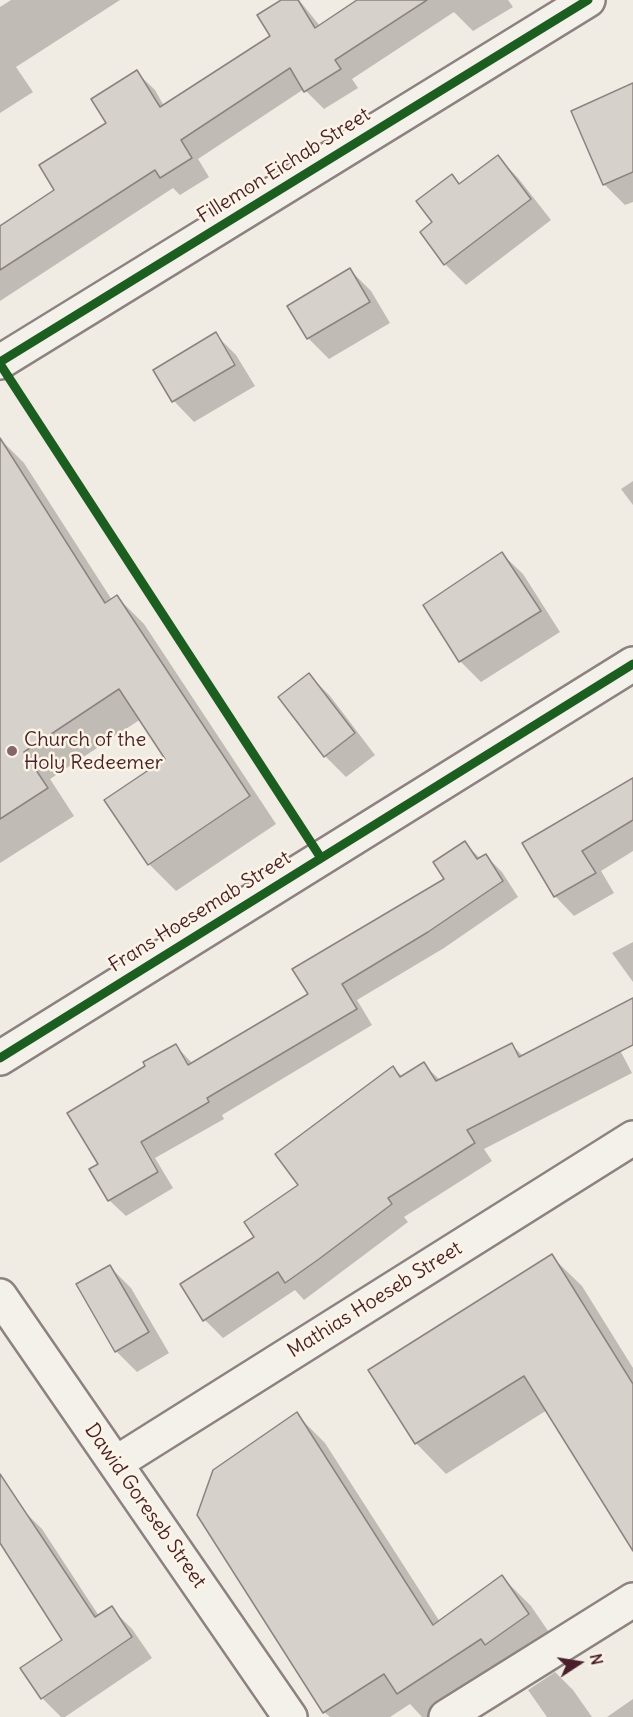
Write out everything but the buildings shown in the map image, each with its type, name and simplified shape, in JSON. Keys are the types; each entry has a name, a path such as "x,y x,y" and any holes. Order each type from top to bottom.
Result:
{"street":[{"name":"Fillemon Eichab Street","path":"0,362 588,0"},
{"name":"Frans Hoesemab Street","path":"0,1058 633,664"},
{"name":"Mathias Hoeseb Street","path":"116,1463 633,1138"},
{"name":"Dawid Goreseb Street","path":"0,1296 290,1717"},
{"path":"446,1717 633,1600"}],"cycle path":[{"path":"0,362 588,0"},
{"path":"0,364 321,858"},
{"path":"0,1058 633,664"}],"place":[{"name":"Church of the Holy Redeemer","path":"12,751"}]}
